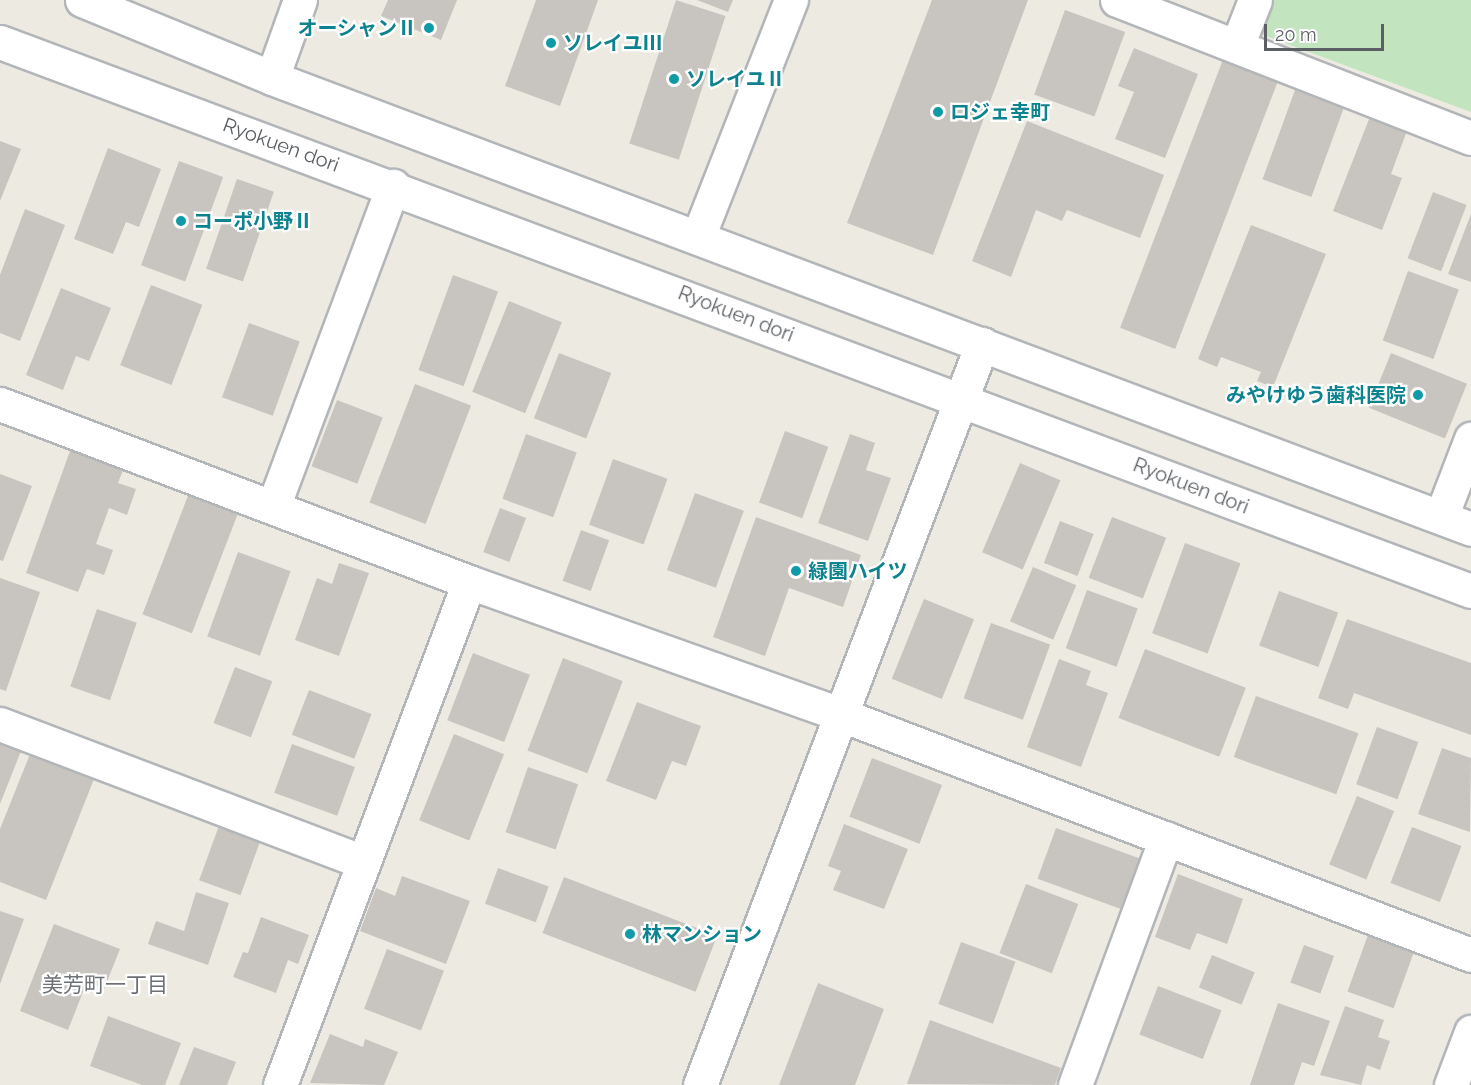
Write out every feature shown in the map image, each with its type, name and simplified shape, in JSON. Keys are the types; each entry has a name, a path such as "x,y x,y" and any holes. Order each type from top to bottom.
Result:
{"street":[{"path":"82,0 272,78 1471,529"},
{"path":"272,78 300,0"},
{"path":"698,237 791,0"},
{"path":"1117,0 1471,138"},
{"path":"1237,46 1255,0"},
{"name":"Ryokuen dori","path":"0,42 393,186 1471,591"},
{"path":"273,507 393,186"},
{"path":"700,1085 839,714 982,344"},
{"path":"0,404 469,582 839,714 1471,955"},
{"path":"1441,517 1471,439"},
{"path":"280,1085 469,582"},
{"path":"0,724 364,862"},
{"path":"1075,1085 1166,838"},
{"path":"1451,1085 1471,1032"}],"green space":[{"path":"1267,0 1471,0 1471,112 1255,32"}],"building":[{"name":"オーシャンⅡ","path":"388,0 457,0 441,40 381,16"},
{"name":"ソレイユⅢ","path":"536,0 598,0 560,106 505,86"},
{"name":"ソレイユⅡ","path":"676,0 725,16 679,160 629,144"},
{"path":"697,0 733,0 728,12"},
{"name":"ロジェ幸町","path":"932,0 1028,0 933,255 847,223"},
{"path":"1065,10 1125,32 1094,116 1034,95"},
{"path":"1134,48 1198,74 1165,158 1115,139 1134,92 1118,86"},
{"path":"1224,57 1279,78 1175,349 1120,328"},
{"path":"1295,90 1344,108 1311,197 1263,179"},
{"path":"1371,114 1408,128 1391,174 1402,178 1382,230 1333,211"},
{"path":"1027,121 1164,175 1140,238 1067,210 1062,221 1036,210 1011,277 972,261"},
{"path":"0,141 21,149 0,201"},
{"path":"108,148 161,169 139,227 126,222 113,254 74,239"},
{"name":"コーポ小野Ⅱ","path":"179,161 223,177 185,281 141,265"},
{"path":"237,179 274,192 243,282 206,269"},
{"path":"1433,192 1467,205 1441,271 1408,258"},
{"path":"25,209 65,225 20,341 0,333 0,275"},
{"path":"1471,214 1471,282 1448,274"},
{"path":"1251,225 1326,254 1273,387 1257,381 1261,372 1221,357 1217,367 1198,359"},
{"path":"1408,271 1459,289 1433,359 1383,341"},
{"path":"453,275 498,291 464,386 418,370"},
{"path":"151,285 202,305 172,385 120,365"},
{"path":"61,288 111,308 89,361 76,356 63,390 26,375"},
{"path":"509,301 562,322 525,413 472,392"},
{"path":"249,323 300,341 273,416 222,397"},
{"path":"559,353 611,373 586,438 534,418"},
{"name":"みやけゆう歯科医院","path":"1391,353 1467,384 1445,438 1369,408"},
{"path":"415,384 471,406 426,524 369,503"},
{"path":"337,400 383,418 357,484 312,466"},
{"path":"785,431 828,447 802,518 759,502"},
{"path":"526,434 577,452 553,517 502,499"},
{"path":"850,434 875,443 866,470 891,478 868,541 818,523"},
{"path":"70,451 123,470 118,483 136,489 127,515 109,508 96,544 113,550 104,575 87,569 78,592 26,573"},
{"path":"613,459 668,479 644,545 589,525"},
{"path":"1020,463 1061,480 1023,569 982,552"},
{"path":"0,474 32,486 3,561 0,560"},
{"path":"189,493 238,512 192,633 142,614"},
{"path":"695,493 744,511 716,588 667,570"},
{"path":"500,508 526,518 509,562 483,552"},
{"name":"緑園ハイツ","path":"756,517 861,555 843,607 789,588 765,656 713,637"},
{"path":"1112,517 1166,538 1143,598 1089,578"},
{"path":"1060,521 1094,534 1077,576 1044,563"},
{"path":"581,530 609,540 591,591 563,581"},
{"path":"1185,543 1240,563 1208,653 1152,633"},
{"path":"238,552 291,571 260,656 207,637"},
{"path":"339,563 369,573 339,656 295,640 317,578 332,584"},
{"path":"1033,567 1076,585 1053,640 1010,621"},
{"path":"0,578 40,592 6,691 0,689"},
{"path":"1087,590 1138,608 1117,667 1066,648"},
{"path":"1279,591 1338,613 1318,667 1259,646"},
{"path":"924,599 974,619 942,699 892,679"},
{"path":"97,609 137,623 110,700 70,687"},
{"path":"1347,619 1471,663 1471,735 1354,693 1348,709 1318,698"},
{"path":"991,623 1050,645 1023,720 964,698"},
{"path":"1145,649 1246,688 1219,757 1118,718"},
{"path":"473,653 530,675 504,742 447,720"},
{"path":"563,658 623,681 587,773 528,750"},
{"path":"1059,659 1091,671 1086,685 1108,693 1081,767 1027,747"},
{"path":"235,667 272,681 251,737 213,723"},
{"path":"309,690 372,714 354,759 292,735"},
{"path":"1256,696 1358,733 1336,794 1234,757"},
{"path":"637,702 701,726 686,766 672,761 656,800 606,781"},
{"path":"1377,727 1418,742 1397,799 1356,784"},
{"path":"454,734 504,754 469,840 419,820"},
{"path":"0,737 23,746 0,804"},
{"path":"292,744 355,767 337,816 274,793"},
{"path":"1442,748 1471,758 1470,832 1418,814"},
{"path":"32,749 96,774 46,900 0,882 0,829"},
{"path":"872,758 942,785 919,844 849,817"},
{"path":"528,767 578,784 556,849 506,832"},
{"path":"1357,796 1394,811 1366,880 1329,865"},
{"path":"220,823 261,838 240,895 199,880"},
{"path":"844,824 908,849 884,909 833,890 841,871 828,866"},
{"path":"1412,827 1461,846 1440,902 1390,883"},
{"path":"1056,828 1143,860 1125,911 1038,879"},
{"path":"498,868 549,886 536,922 485,904"},
{"path":"1178,874 1243,899 1227,944 1197,933 1190,950 1155,937"},
{"path":"402,876 470,901 446,964 360,931 376,888 395,896"},
{"name":"林マンション","path":"564,877 717,936 696,992 542,933"},
{"path":"1026,884 1078,904 1052,973 999,953"},
{"path":"196,892 229,903 208,965 148,944 156,921 184,931"},
{"path":"0,911 24,919 0,984"},
{"path":"261,917 309,935 298,964 288,960 276,993 233,977 243,952 248,953"},
{"path":"54,924 120,949 104,989 87,982 68,1030 20,1011"},
{"path":"1368,935 1414,952 1394,1008 1347,991"},
{"path":"961,942 1016,962 993,1024 938,1004"},
{"path":"1304,945 1334,956 1320,994 1290,983"},
{"path":"387,949 444,971 421,1031 364,1009"},
{"path":"1212,955 1255,972 1242,1005 1199,987"},
{"path":"818,983 884,1009 855,1085 779,1085"},
{"path":"1158,986 1221,1010 1203,1059 1139,1035"},
{"path":"1278,1003 1330,1021 1314,1066 1302,1062 1294,1085 1250,1085"},
{"path":"1345,1006 1384,1020 1378,1037 1390,1041 1380,1070 1367,1065 1361,1085 1320,1075"},
{"path":"108,1016 181,1043 165,1085 142,1085 90,1066"},
{"path":"930,1020 1061,1068 1055,1085 907,1084"},
{"path":"330,1034 363,1047 365,1039 398,1052 384,1085 310,1083"},
{"path":"194,1047 236,1062 227,1085 179,1085"}],"place":[{"name":"オーシャンⅡ","path":"429,28"},
{"name":"ソレイユⅢ","path":"551,43"},
{"name":"ソレイユⅡ","path":"674,79"},
{"name":"ロジェ幸町","path":"938,112"},
{"name":"コーポ小野Ⅱ","path":"181,221"},
{"name":"みやけゆう歯科医院","path":"1418,395"},
{"name":"緑園ハイツ","path":"796,571"},
{"name":"林マンション","path":"630,934"}],"district":[{"name":"美芳町一丁目","path":"105,985"}]}
